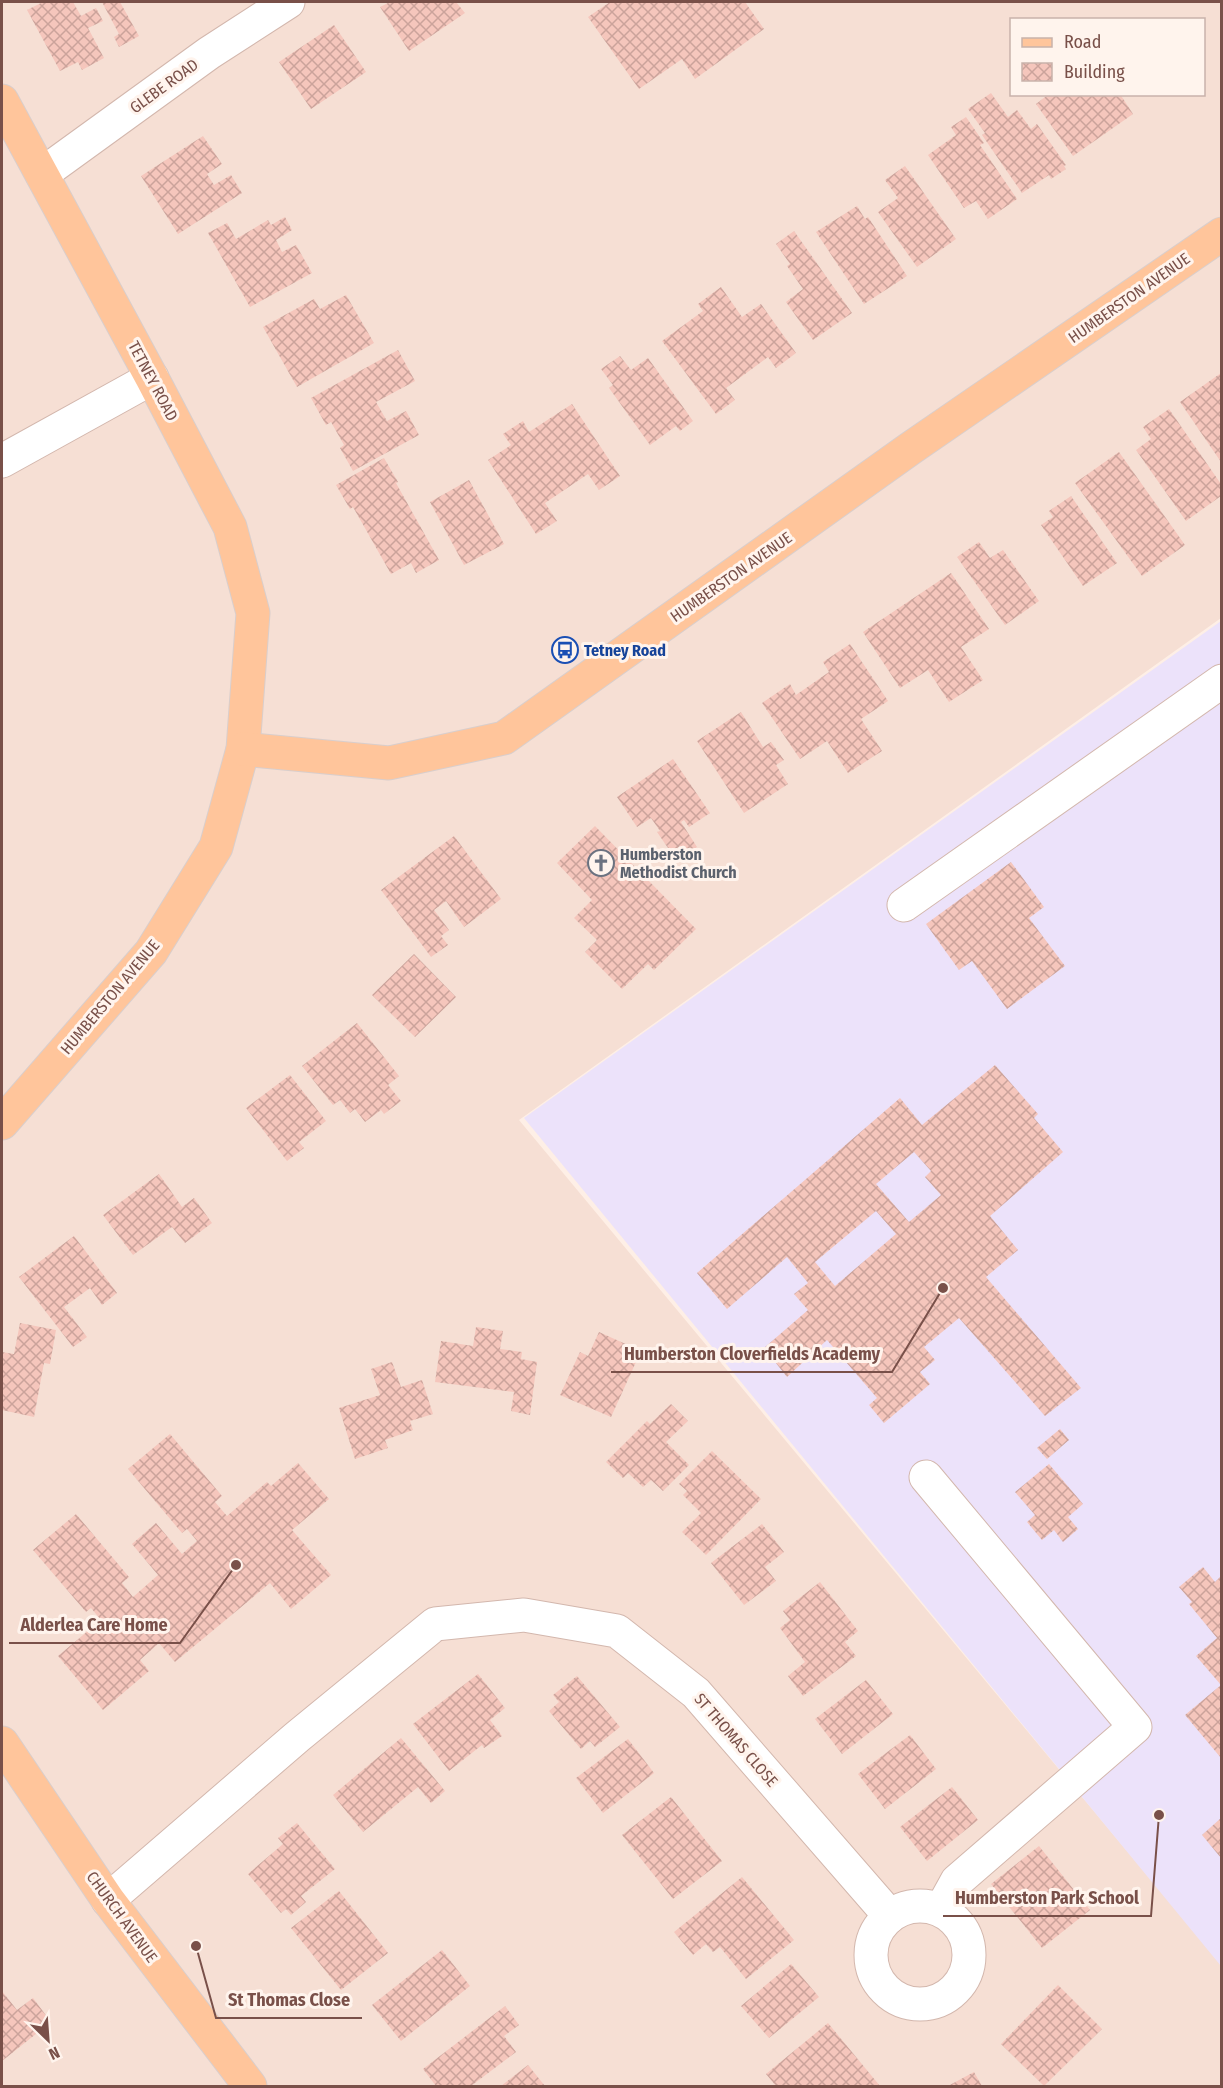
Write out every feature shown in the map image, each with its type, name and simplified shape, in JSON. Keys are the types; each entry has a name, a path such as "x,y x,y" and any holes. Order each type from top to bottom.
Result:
{"main road":[{"name":"TETNEY ROAD","path":"2,101 230,527 253,613 243,749"},
{"name":"HUMBERSTON AVENUE","path":"2,1123 151,952 216,847 243,749 389,763 504,738 911,448 1221,234"},
{"name":"CHURCH AVENUE","path":"2,1743 108,1900 250,2086"}],"street":[{"name":"GLEBE ROAD","path":"42,174 209,53 288,2"},
{"path":"2,461 152,378"},
{"path":"904,905 1221,681"},
{"path":"926,1477 1135,1727 957,1881 941,1910"},
{"name":"ST THOMAS CLOSE","path":"108,1900 297,1737 435,1624 524,1615 617,1631 696,1694 890,1916"},
{"path":"924,1906 941,1910 955,1920 965,1934 970,1950 968,1967 961,1983 949,1995 934,2002 917,2004 900,2000 886,1990 876,1977 872,1961 872,1944 879,1929 890,1916 906,1908 924,1906"}],"shaded area":[{"path":"2,2 1221,2 1221,618 519,1120 1221,1964 1221,2086 2,2086"},
{"path":"1221,621 1221,1966 524,1118"}],"building":[{"path":"43,2 73,2 81,16 96,8 103,21 88,28 104,58 82,70 78,62 60,71 27,10"},
{"path":"102,2 120,2 139,36 119,47 114,37 119,34"},
{"path":"390,2 456,2 465,13 409,51 380,7"},
{"path":"610,2 745,2 764,29 695,79 682,59 639,89 588,17"},
{"path":"334,25 366,72 311,109 279,62"},
{"path":"991,93 1008,117 1017,110 1031,129 1037,124 1066,165 1064,166 1066,169 1051,179 1049,175 1022,193 982,135 985,133 968,109"},
{"path":"1046,96 1121,96 1133,114 1073,156 1036,104"},
{"path":"966,117 984,143 980,145 1017,199 988,219 976,201 964,208 928,155 956,135 951,127"},
{"path":"203,136 222,164 207,174 214,185 231,175 242,193 178,234 141,176"},
{"path":"905,166 956,239 917,267 878,212 898,198 885,180"},
{"path":"857,206 865,219 868,217 907,276 864,304 816,232"},
{"path":"285,217 292,230 276,240 282,252 296,245 312,273 250,307 208,233 227,223 236,239 268,220 271,225"},
{"path":"794,231 852,313 813,340 786,302 803,289 787,266 790,264 776,244"},
{"path":"721,287 742,317 761,304 796,353 776,368 768,357 726,388 735,400 716,414 662,341 703,311 698,304"},
{"path":"346,295 374,343 297,387 263,327 314,299 320,309"},
{"path":"398,350 415,381 376,402 387,421 406,411 419,435 353,471 340,448 344,445 331,422 326,425 311,398"},
{"path":"620,356 631,370 648,358 693,421 680,431 676,426 650,445 609,388 613,385 601,369"},
{"path":"1221,373 1221,462 1180,402"},
{"path":"572,404 620,476 599,490 588,474 545,503 557,521 536,534 488,460 511,445 503,434 523,421 529,432"},
{"path":"1169,409 1221,484 1221,496 1186,521 1136,450 1151,439 1143,427"},
{"path":"1119,452 1185,545 1142,576 1075,483"},
{"path":"384,458 439,560 416,573 411,563 391,574 353,507 350,509 336,485"},
{"path":"469,480 504,544 464,565 430,502"},
{"path":"1071,496 1117,563 1083,586 1041,525 1053,517 1049,511"},
{"path":"979,542 990,558 1003,550 1039,601 1005,625 957,557"},
{"path":"951,573 989,629 961,647 983,680 949,702 928,670 900,688 863,632"},
{"path":"850,644 888,701 861,719 882,751 848,773 827,741 800,759 762,703 790,684 796,695 829,672 823,662"},
{"path":"741,712 763,747 771,742 784,760 776,765 788,784 744,813 697,741"},
{"path":"673,759 710,813 689,827 684,820 681,822 697,847 677,861 657,832 660,831 651,818 637,827 617,797"},
{"path":"595,826 696,929 654,970 648,964 622,989 585,952 597,940 574,918 592,900 557,863"},
{"path":"454,836 501,899 464,927 446,901 434,910 449,930 441,936 448,945 431,957 381,890"},
{"path":"1011,862 1044,907 1029,918 1065,966 1007,1009 972,961 959,970 926,924"},
{"path":"414,954 456,997 415,1037 372,995"},
{"path":"357,1023 399,1076 388,1085 401,1101 384,1114 381,1110 365,1122 355,1109 350,1113 340,1100 333,1105 302,1066"},
{"path":"995,1065 1038,1114 1034,1118 1063,1152 990,1216 1018,1250 986,1277 1081,1388 1045,1416 959,1318 924,1347 935,1360 920,1372 930,1384 884,1423 869,1405 877,1398 827,1340 787,1377 764,1348 808,1310 794,1294 808,1283 787,1257 727,1309 697,1273 900,1098 922,1125","holes":["914,1152 931,1171 925,1177 941,1195 909,1222 876,1184","876,1211 896,1234 835,1286 815,1262"]},
{"path":"290,1075 326,1121 299,1142 304,1148 287,1161 246,1108"},
{"path":"159,1174 182,1207 194,1198 212,1223 185,1243 172,1227 133,1255 103,1215"},
{"path":"74,1236 117,1293 102,1305 90,1288 64,1307 87,1337 73,1347 19,1277"},
{"path":"20,1323 56,1330 50,1364 44,1363 34,1417 2,1410 2,1352 14,1354"},
{"path":"476,1327 503,1331 500,1349 522,1352 521,1359 537,1362 530,1415 511,1411 514,1392 435,1382 441,1341 473,1346"},
{"path":"599,1332 641,1351 611,1417 560,1395 580,1352 588,1356"},
{"path":"392,1362 401,1387 422,1380 433,1414 410,1421 413,1430 385,1440 388,1448 355,1459 339,1408 380,1395 371,1369"},
{"path":"671,1404 688,1421 666,1442 689,1465 663,1491 651,1480 643,1487 628,1473 623,1478 606,1462 647,1421 650,1424"},
{"path":"1060,1429 1069,1440 1047,1459 1037,1448"},
{"path":"170,1434 222,1496 215,1502 227,1516 267,1482 271,1486 298,1463 329,1499 292,1530 331,1575 291,1609 270,1583 175,1662 159,1643 140,1660 149,1671 103,1710 58,1656 101,1620 91,1608 86,1612 33,1550 76,1514 129,1577 122,1583 133,1597 158,1575 132,1544 156,1523 182,1554 197,1541 187,1529 182,1533 128,1469"},
{"path":"712,1451 761,1499 706,1555 682,1532 701,1513 683,1495 687,1491 679,1484"},
{"path":"1049,1464 1083,1504 1068,1517 1078,1529 1063,1542 1054,1530 1042,1540 1027,1522 1035,1515 1015,1492"},
{"path":"762,1524 784,1552 765,1567 776,1581 744,1605 711,1563"},
{"path":"1203,1567 1215,1582 1221,1576 1221,1685 1196,1656 1217,1638 1189,1604 1192,1602 1179,1587"},
{"path":"820,1582 858,1631 845,1642 856,1656 803,1696 788,1676 805,1662 780,1628 790,1620 783,1611"},
{"path":"478,1674 505,1708 490,1720 502,1736 484,1748 482,1745 449,1771 413,1724"},
{"path":"577,1676 620,1727 595,1747 590,1741 581,1749 549,1711 559,1702 553,1695"},
{"path":"866,1680 893,1714 842,1754 815,1719"},
{"path":"1221,1685 1221,1758 1185,1715"},
{"path":"910,1735 936,1769 885,1809 858,1774"},
{"path":"401,1738 445,1791 431,1803 418,1787 363,1832 333,1795"},
{"path":"628,1739 654,1773 603,1813 576,1778"},
{"path":"952,1787 978,1820 927,1861 900,1827"},
{"path":"671,1797 722,1861 673,1899 622,1835"},
{"path":"1221,1818 1221,1858 1202,1835"},
{"path":"297,1823 335,1869 301,1896 306,1902 291,1915 286,1909 281,1913 248,1874 283,1844 278,1838"},
{"path":"1039,1846 1090,1910 1042,1948 991,1884"},
{"path":"742,1877 794,1940 746,1979 720,1947 713,1952 706,1944 693,1955 674,1932"},
{"path":"339,1891 388,1953 341,1990 291,1928"},
{"path":"442,1950 470,1986 401,2041 372,2005"},
{"path":"791,1964 819,1997 769,2038 741,2006"},
{"path":"1058,1985 1102,2029 1044,2086 1001,2044"},
{"path":"2,1991 17,2010 33,1998 51,2022 2,2061"},
{"path":"505,2006 519,2025 504,2036 516,2052 471,2086 436,2086 423,2069"},
{"path":"828,2023 880,2086 776,2086 766,2074"},
{"path":"528,2065 545,2086 501,2086"},
{"path":"974,2072 982,2086 948,2086"}],"place":[{"name":"Tetney Road","path":"565,650"},
{"name":"Humberston Methodist Church","path":"601,863"},
{"name":"Humberston Cloverfields Academy","path":"943,1288"},
{"name":"Alderlea Care Home","path":"236,1565"},
{"name":"Humberston Park School","path":"1159,1815"},
{"name":"St Thomas Close","path":"196,1946"}]}
